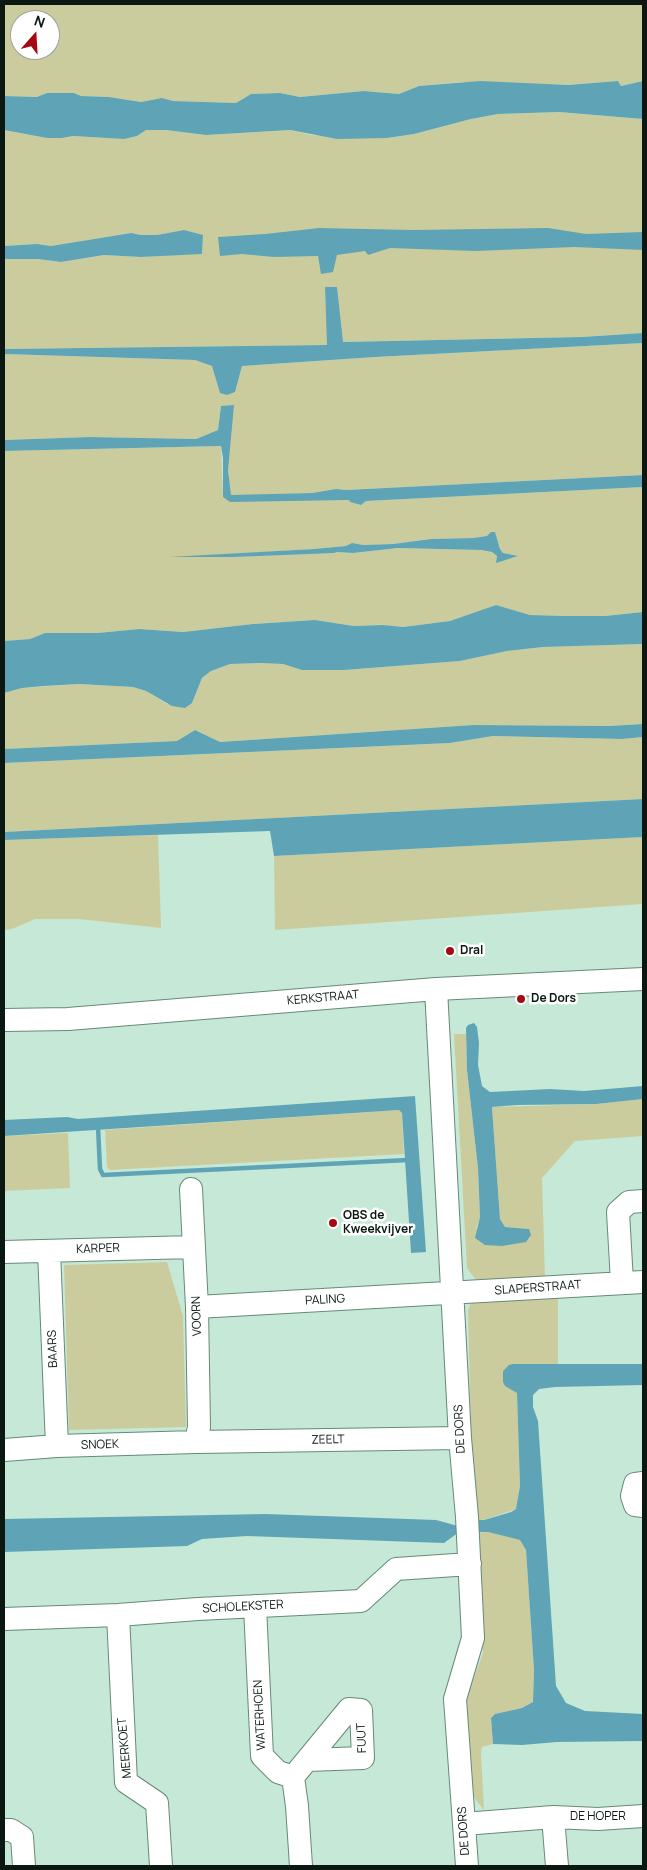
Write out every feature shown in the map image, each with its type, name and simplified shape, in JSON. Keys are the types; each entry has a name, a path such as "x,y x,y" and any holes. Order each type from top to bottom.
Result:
{"street":[{"name":"KERKSTRAAT","path":"4,1020 68,1019 436,989 643,979"},
{"name":"DE DORS","path":"436,989 460,1438 467,1516 473,1638 455,1699 467,1866"},
{"name":"VOORN","path":"191,1189 197,1307 199,1426 196,1442"},
{"name":"SLAPERSTRAAT","path":"453,1293 633,1282 618,1212 628,1202 643,1201"},
{"name":"KARPER","path":"4,1252 193,1247"},
{"name":"BAARS","path":"49,1251 57,1446"},
{"name":"PALING","path":"197,1307 453,1293"},
{"name":"ZEELT","path":"196,1442 460,1438"},
{"name":"SNOEK","path":"4,1450 57,1446 196,1442"},
{"name":"SCHOLEKSTER","path":"4,1618 118,1615 361,1601 396,1569 470,1564"},
{"name":"WATERHOEN","path":"255,1606 262,1756 278,1772 300,1768 297,1806 301,1866"},
{"name":"MEERKOET","path":"118,1615 126,1782 157,1803 161,1866"},
{"name":"DE HOPER","path":"464,1824 553,1817 598,1819 643,1816"},
{"name":"DE HOPER","path":"553,1817 557,1866"},
{"path":"13,1834 24,1866"}],"green space":[{"path":"4,4 643,4 643,81 621,86 618,81 568,85 463,82 419,86 399,94 364,91 300,97 280,93 251,94 236,103 173,101 162,98 141,102 109,97 81,96 74,93 47,93 38,97 4,96"},
{"path":"559,112 643,119 643,333 582,337 342,342 337,287 325,288 328,345 4,349 4,259 38,259 61,262 104,255 141,257 202,253 203,236 184,230 157,235 131,233 51,246 37,244 4,246 4,130 47,138 73,136 124,139 137,136 146,130 166,130 206,135 290,130 311,135 387,138 414,134 498,114"},
{"path":"643,343 643,475 336,489 312,493 230,496 228,458 221,406 218,430 196,439 90,437 4,440 4,354 195,360 213,366 220,393 235,392 242,366"},
{"path":"221,446 223,497 349,500 361,505 366,501 643,487 643,612 605,616 530,615 496,605 450,621 403,627 383,625 354,626 315,620 253,624 183,632 139,629 98,633 46,633 30,639 4,641 4,451","holes":["487,536 499,544 503,553 517,556 496,562 497,556 492,552 481,550 399,548 353,553 183,557 314,549 346,546 352,543 363,545 393,544 431,539"]},
{"path":"643,644 643,724 609,726 473,725 220,742 195,730 177,741 4,749 4,693 22,688 79,684 133,687 146,691 167,704 192,703 202,678 211,671 230,664 283,664 302,670 344,670 460,661 507,651 543,647"},
{"path":"493,736 622,739 643,737 643,799 4,832 4,763 450,743"},
{"path":"158,835 161,928 79,919 35,919 12,929 4,930 4,840"},
{"path":"643,837 643,904 275,930 274,856"},
{"path":"454,1034 466,1034 467,1070 478,1168 480,1217 476,1229 529,1229 505,1227 500,1219 492,1107 596,1104 643,1099 643,1136 575,1141 542,1178 545,1278 481,1281 475,1279 467,1268"},
{"path":"399,1110 402,1113 404,1154 110,1170 107,1167 105,1130"},
{"path":"68,1133 70,1188 4,1191 4,1136"},
{"path":"167,1262 183,1316 186,1427 69,1430 64,1265"},
{"path":"558,1294 558,1365 538,1365 517,1393 520,1486 516,1509 483,1520 473,1520 468,1310 471,1303"},
{"path":"488,1532 521,1540 526,1550 534,1670 533,1702 522,1708 495,1714 491,1718 493,1744 482,1747 481,1755 484,1810 468,1785 465,1702 483,1653 474,1533"}],"water":[{"path":"480,81 568,85 618,81 621,86 643,81 643,119 559,112 498,114 414,134 387,138 337,139 290,130 206,135 166,130 146,130 137,136 124,139 73,136 47,138 4,130 4,96 37,97 47,93 74,93 81,96 109,97 141,102 162,98 173,101 236,103 251,94 280,93 300,97 364,91 399,94 419,86"},
{"path":"319,228 414,230 548,228 586,234 643,232 643,250 574,247 476,251 390,248 368,255 365,251 337,255 333,272 321,274 318,256 274,257 242,254 220,256 218,237"},
{"path":"184,230 203,235 202,254 141,257 104,255 61,262 38,259 4,259 4,246 37,244 51,246 131,233 157,235"},
{"path":"325,287 337,287 343,342 582,337 643,333 643,343 242,366 235,392 227,395 220,393 212,366 195,360 4,354 4,349 327,345"},
{"path":"234,405 228,470 231,495 312,493 336,489 643,475 643,487 366,501 361,505 349,500 230,502 223,497 223,458 221,446 4,451 4,440 90,437 196,439 218,430 221,406"},
{"path":"491,532 495,532 503,553 518,556 496,563 497,556 492,552 481,550 398,548 353,553 169,557 314,549 346,546 352,543 363,545 393,544 431,539 473,538 487,536"},
{"path":"496,605 530,615 605,616 643,612 643,644 543,647 507,651 460,661 344,670 302,670 283,664 230,664 211,671 202,678 192,703 185,708 172,706 146,691 133,687 79,684 22,688 4,693 4,641 30,639 45,633 98,633 139,629 183,632 253,624 315,620 354,626 383,625 403,627 450,621"},
{"path":"643,724 643,737 622,739 493,736 450,743 4,763 4,749 177,741 195,730 220,742 473,725 609,726"},
{"path":"643,799 643,837 274,856 270,831 4,840 4,832"},
{"path":"474,1023 477,1027 479,1043 478,1065 482,1086 490,1092 550,1089 584,1091 643,1086 643,1099 596,1104 492,1107 500,1219 505,1227 529,1229 531,1235 526,1242 502,1246 485,1245 475,1238 480,1217 478,1168 467,1070 466,1028"},
{"path":"415,1096 426,1252 411,1253 402,1113 399,1110 4,1136 4,1120 67,1117 78,1119"},
{"path":"513,1364 643,1364 643,1385 539,1389 533,1395 533,1407 538,1421 556,1686 566,1703 585,1711 643,1714 643,1741 557,1742 522,1745 493,1744 491,1718 495,1714 522,1708 533,1702 534,1670 526,1550 520,1540 488,1532 459,1532 444,1543 247,1536 202,1539 187,1546 4,1552 4,1519 266,1514 436,1520 458,1526 473,1520 484,1520 511,1512 516,1509 520,1486 517,1393 505,1386 503,1371"}],"waterway":[{"path":"98,1127 100,1169 103,1175 408,1160"}],"place":[{"name":"Dral","path":"450,951"},
{"name":"De Dors","path":"521,999"},
{"name":"OBS de Kweekvijver","path":"333,1223"}]}
